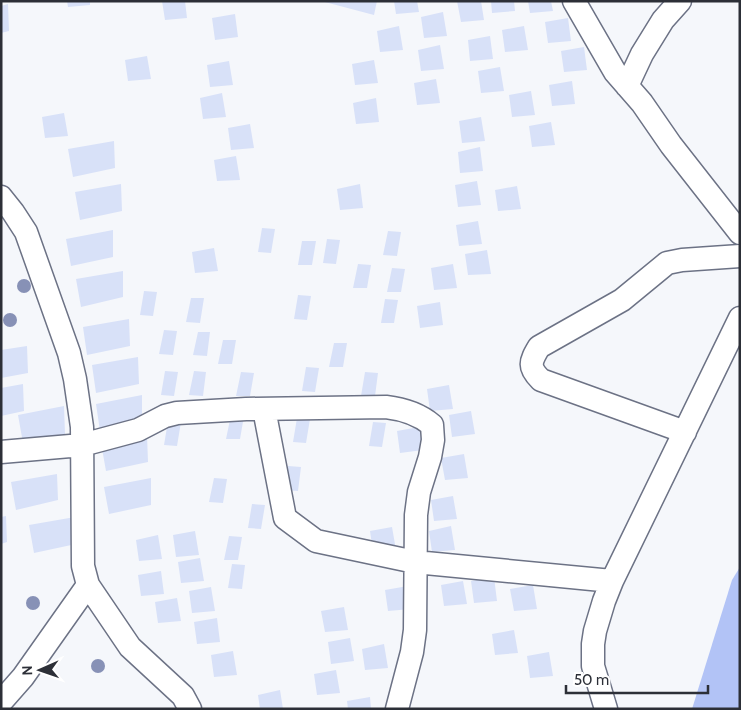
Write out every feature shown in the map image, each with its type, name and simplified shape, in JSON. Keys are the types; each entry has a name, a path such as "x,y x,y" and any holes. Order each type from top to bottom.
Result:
{"street":[{"path":"574,1 615,72 642,103 671,145 740,233"},
{"path":"627,86 642,54 663,20 680,1"},
{"path":"1,197 26,232 69,353 80,417 82,445 82,556 88,586 130,647 183,696 190,709"},
{"path":"685,432 541,380 533,371 532,359 539,347 622,300 666,263 740,256"},
{"path":"606,709 593,666 593,644 604,601 740,318"},
{"path":"1,452 82,445 138,430 165,416 177,413 264,409 386,407 399,408 423,418 432,425 433,440 430,457 419,492 416,515 415,630 412,652 397,709"},
{"path":"264,409 285,518 316,541 415,562 612,581"},
{"path":"1,702 23,677 88,586"}],"shaded area":[{"path":"740,567 740,709 692,709 732,580"}],"building":[{"path":"67,1 90,1 90,5 68,7"},
{"path":"162,1 185,1 187,18 165,20"},
{"path":"321,1 377,1 374,15"},
{"path":"394,1 417,1 419,12 396,14"},
{"path":"457,1 481,1 484,20 461,22"},
{"path":"491,1 514,1 515,11 492,13"},
{"path":"528,1 551,1 553,11 530,13"},
{"path":"8,4 9,31 1,33 1,6"},
{"path":"443,12 447,36 424,38 421,17"},
{"path":"235,14 238,37 215,40 212,18"},
{"path":"568,18 571,41 548,43 545,22"},
{"path":"399,26 403,50 380,52 377,31"},
{"path":"524,26 528,50 505,52 502,30"},
{"path":"490,36 493,59 470,61 468,40"},
{"path":"440,45 444,69 421,71 418,50"},
{"path":"584,47 587,70 564,72 561,51"},
{"path":"147,56 151,79 128,81 125,60"},
{"path":"374,60 378,83 355,85 352,64"},
{"path":"229,61 233,85 210,87 207,65"},
{"path":"500,67 504,91 481,93 478,71"},
{"path":"436,79 440,103 417,105 414,83"},
{"path":"572,81 575,104 552,106 549,85"},
{"path":"531,91 535,115 512,117 509,95"},
{"path":"222,93 226,117 203,119 200,98"},
{"path":"376,98 379,122 356,124 353,103"},
{"path":"64,113 68,136 45,138 42,117"},
{"path":"481,117 485,141 462,143 459,121"},
{"path":"551,122 555,145 532,147 529,126"},
{"path":"250,124 254,148 231,150 228,128"},
{"path":"114,141 115,168 73,177 68,149"},
{"path":"480,147 483,171 460,173 458,152"},
{"path":"236,156 240,180 217,181 214,160"},
{"path":"477,181 481,205 458,207 455,185"},
{"path":"121,184 122,211 80,220 75,192"},
{"path":"360,184 363,208 340,210 337,189"},
{"path":"517,186 521,209 498,211 495,190"},
{"path":"478,221 482,244 459,246 456,225"},
{"path":"262,228 275,229 271,253 258,252"},
{"path":"113,230 113,257 71,266 66,239"},
{"path":"388,231 401,232 397,256 383,255"},
{"path":"327,239 340,240 336,264 323,263"},
{"path":"302,241 316,241 312,265 298,265"},
{"path":"214,248 218,271 195,273 192,252"},
{"path":"487,250 491,274 468,275 465,254"},
{"path":"358,264 371,265 367,288 353,288"},
{"path":"453,264 457,288 434,290 431,268"},
{"path":"392,268 405,269 401,292 387,292"},
{"path":"123,271 123,297 81,307 76,279"},
{"path":"144,291 157,292 153,316 140,315"},
{"path":"298,295 311,296 307,320 294,319"},
{"path":"191,298 204,298 200,323 186,322"},
{"path":"385,299 398,300 394,323 381,323"},
{"path":"440,302 443,325 420,328 417,306"},
{"path":"129,319 130,346 87,355 83,327"},
{"path":"164,330 177,331 173,355 159,354"},
{"path":"198,332 210,332 207,356 193,355"},
{"path":"223,340 236,340 232,364 218,364"},
{"path":"334,343 347,343 343,367 329,367"},
{"path":"27,346 28,373 1,378 1,350"},
{"path":"138,357 139,384 96,393 92,365"},
{"path":"306,367 319,368 315,392 302,391"},
{"path":"165,371 178,372 174,396 161,395"},
{"path":"194,371 206,372 203,396 189,395"},
{"path":"241,372 254,373 250,396 236,396"},
{"path":"365,372 378,373 375,396 361,396"},
{"path":"23,384 24,411 1,416 1,388"},
{"path":"449,385 453,409 430,411 427,389"},
{"path":"142,395 142,422 100,431 96,404"},
{"path":"64,406 65,434 23,443 18,415"},
{"path":"471,411 475,434 452,437 449,415"},
{"path":"231,415 244,416 240,439 226,439"},
{"path":"297,418 310,419 306,443 293,442"},
{"path":"168,421 181,422 177,446 164,445"},
{"path":"373,422 386,423 382,447 369,446"},
{"path":"419,427 423,450 400,453 397,431"},
{"path":"147,435 148,462 106,471 101,443"},
{"path":"464,454 468,478 445,480 441,458"},
{"path":"288,466 301,467 298,491 284,490"},
{"path":"57,474 58,500 16,510 11,482"},
{"path":"151,478 151,505 109,514 104,487"},
{"path":"214,478 227,479 223,503 209,502"},
{"path":"453,496 457,519 434,521 431,500"},
{"path":"252,504 265,505 261,529 248,528"},
{"path":"6,516 7,542 1,544 1,517"},
{"path":"75,517 76,544 34,553 29,525"},
{"path":"451,526 455,550 432,552 429,531"},
{"path":"392,527 396,550 373,552 370,531"},
{"path":"195,531 199,555 176,557 173,535"},
{"path":"158,535 162,559 139,561 136,540"},
{"path":"229,536 242,537 238,560 224,560"},
{"path":"200,558 204,581 181,583 178,562"},
{"path":"232,564 245,565 242,589 228,588"},
{"path":"161,571 164,594 141,596 138,575"},
{"path":"494,577 497,601 474,603 471,581"},
{"path":"463,581 467,604 444,606 441,585"},
{"path":"533,585 537,609 514,611 510,589"},
{"path":"408,586 411,609 388,611 385,590"},
{"path":"211,587 215,611 192,613 189,591"},
{"path":"177,598 181,621 158,623 155,602"},
{"path":"344,607 348,630 325,632 321,611"},
{"path":"217,618 220,642 197,644 194,622"},
{"path":"514,630 518,653 495,655 492,634"},
{"path":"350,638 354,661 331,664 328,642"},
{"path":"384,644 388,668 365,670 362,649"},
{"path":"233,651 237,675 214,677 211,655"},
{"path":"549,652 553,676 530,678 527,656"},
{"path":"336,670 340,693 317,695 314,674"},
{"path":"280,690 283,709 260,709 258,695"},
{"path":"370,697 371,709 348,709 347,701"}]}
